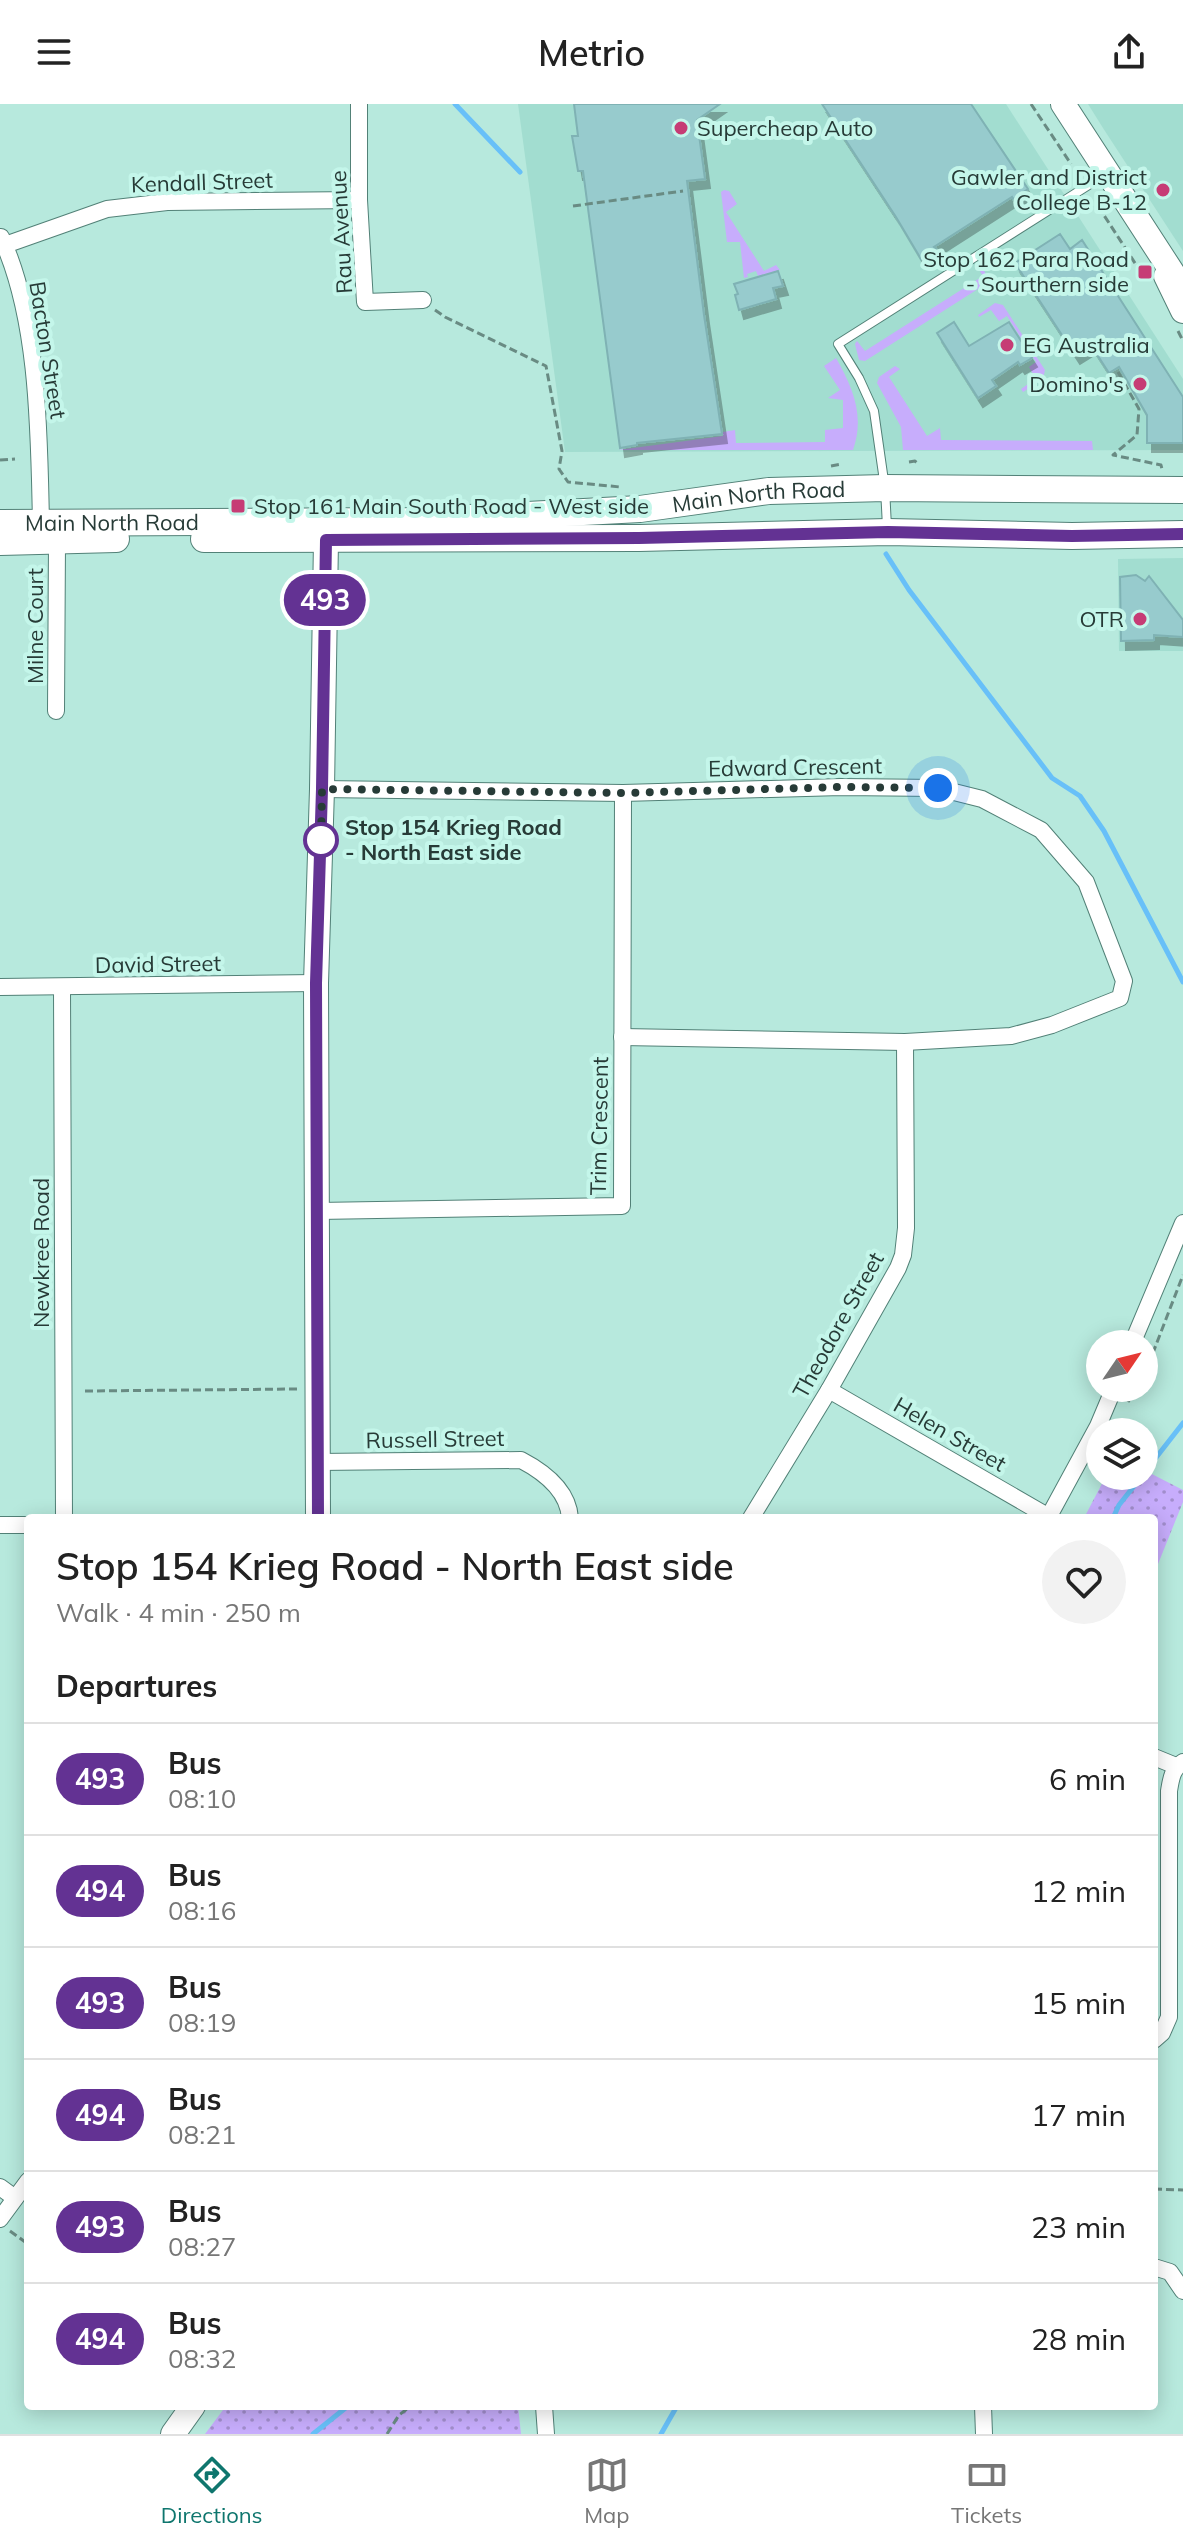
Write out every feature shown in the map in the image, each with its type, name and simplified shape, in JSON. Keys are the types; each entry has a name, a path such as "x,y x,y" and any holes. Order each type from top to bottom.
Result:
{"main road":[{"name":"Main North Road","path":"0,542 49,532 289,521 413,521 640,509 769,491 1173,482"},
{"path":"289,521 312,530 326,540 354,521"},
{"name":"Main North Road","path":"0,523 109,539 669,538 888,532 1072,536 1183,534"}],"street":[{"name":"Rau Avenue","path":"359,104 359,200 365,302 423,300"},
{"path":"1063,104 1183,289"},
{"name":"Kendall Street","path":"2,240 107,209 167,202 359,200"},
{"path":"1140,223 1180,319"},
{"name":"Bacton Street","path":"2,240 21,296 30,346 49,532"},
{"name":"Milne Court","path":"49,532 56,711"},
{"path":"318,1514 316,983 326,540"},
{"name":"Edward Crescent","path":"322,789 623,793 841,787 938,788 982,799 1041,830 1086,882 1124,981 1120,998 1052,1025 1011,1036 905,1042 622,1037"},
{"name":"Trim Crescent","path":"318,1211 622,1206 623,793"},
{"name":"David Street","path":"0,987 316,983"},
{"name":"Newkree Road","path":"62,988 64,1514"},
{"name":"Theodore Street","path":"753,1514 829,1390 903,1255 906,1228 905,1042"},
{"path":"1138,1330 1183,1223"},
{"name":"Helen Street","path":"829,1390 1044,1514"},
{"path":"1051,1514 1108,1402"},
{"name":"Russell Street","path":"317,1462 521,1460 545,1474 562,1494 570,1514"},
{"path":"0,1525 24,1525"},
{"path":"1158,1758 1180,1764 1171,1779 1169,1791 1170,2004 1165,2026 1158,2035"},
{"path":"5,2225 15,2198 24,2186"},
{"path":"0,2187 15,2198"},
{"path":"1158,2268 1170,2272 1183,2291"},
{"path":"173,2434 190,2410"},
{"path":"544,2410 546,2434"},
{"path":"983,2410 984,2434"}],"lane":[{"path":"888,532 874,411 859,378 838,344 1108,173"}],"path":[{"path":"1031,104 1071,164"},
{"path":"573,206 683,191"},
{"path":"1098,206 1145,279"},
{"path":"423,300 445,317 546,366 562,451 559,469 568,482"},
{"path":"1180,319 1183,341"},
{"path":"1118,372 1139,409 1137,435 1113,455 1161,465 1173,482"},
{"path":"0,460 15,459"},
{"path":"1158,1340 1183,1275"},
{"path":"85,1391 298,1389"},
{"path":"1158,2189 1183,2190"},
{"path":"5,2225 24,2241"},
{"path":"387,2434 406,2410"}],"shaded area":[{"path":"518,104 1006,104 1183,379 1183,450 565,452"},
{"name":"Gawler and District College B-12","path":"1088,104 1183,104 1183,251 1103,128"},
{"path":"729,191 737,204 726,212 764,271 776,265 780,270 758,276 756,271 744,278 740,242 727,242 721,192"},
{"path":"979,263 986,274 981,287 865,361 859,360 857,341 865,351 983,276 976,265"},
{"path":"995,303 1003,305 1045,370 1043,379 1023,392 1021,389 1031,382 1028,377 1033,374 1029,367 1036,362 1007,316 999,321 991,310 979,317"},
{"path":"836,358 855,402 858,426 853,450 618,450 723,436 723,432 735,430 736,443 825,442 825,430 843,428 843,400 828,398 840,390 824,366"},
{"path":"895,366 900,369 889,377 927,436 940,428 941,440 1092,441 1093,450 903,450 901,427 877,383 879,377"},
{"path":"1183,558 1183,651 1119,651 1118,559"},
{"path":"1158,1477 1183,1490 1183,1502 1158,1564 1158,1514 1086,1514 1099,1490 1158,1490"},
{"path":"223,2410 518,2410 521,2434 205,2434"}],"building":[{"path":"574,104 720,104 697,120 705,179 687,181 722,434 637,443 620,448 583,171 578,171 572,136 578,136"},
{"path":"822,104 971,104 1028,189 934,247 936,249 921,259"},
{"path":"1060,234 1070,249 1082,240 1183,397 1183,443 1147,443 1147,415 1119,367 1109,373 1091,345 1075,355 1015,263"},
{"path":"778,271 783,286 773,288 776,299 739,310 734,284"},
{"path":"954,322 969,346 1009,322 1032,358 1020,365 1018,362 992,380 996,386 978,398 937,333"},
{"name":"OTR","path":"1136,575 1145,581 1149,576 1183,620 1183,637 1154,635 1154,640 1121,641 1120,577"}],"waterway":[{"path":"455,104 520,172"},
{"path":"886,554 909,590 1052,778 1080,796 1104,831 1183,982"},
{"path":"1158,1455 1183,1423"},
{"path":"1115,1514 1131,1490"},
{"path":"313,2434 343,2410"},
{"path":"661,2434 675,2410"}],"bus line":[{"name":"493","path":"318,1514 316,983 326,540 639,538 888,532 1072,536 1183,534"}],"place":[{"name":"Supercheap Auto","path":"681,128"},
{"name":"Gawler and District College B-12","path":"1163,190"},
{"name":"Stop 162 Para Road - Sourthern side","path":"1145,272"},
{"name":"EG Australia","path":"1007,345"},
{"name":"Domino's","path":"1140,384"},
{"name":"Stop 161 Main South Road - West side","path":"238,506"},
{"name":"OTR","path":"1140,619"},
{"name":"Stop 154 Krieg Road - North East side","path":"321,840"}],"route":[{"path":"321,840 321,845 322,789 623,793 841,787 938,788"}]}
